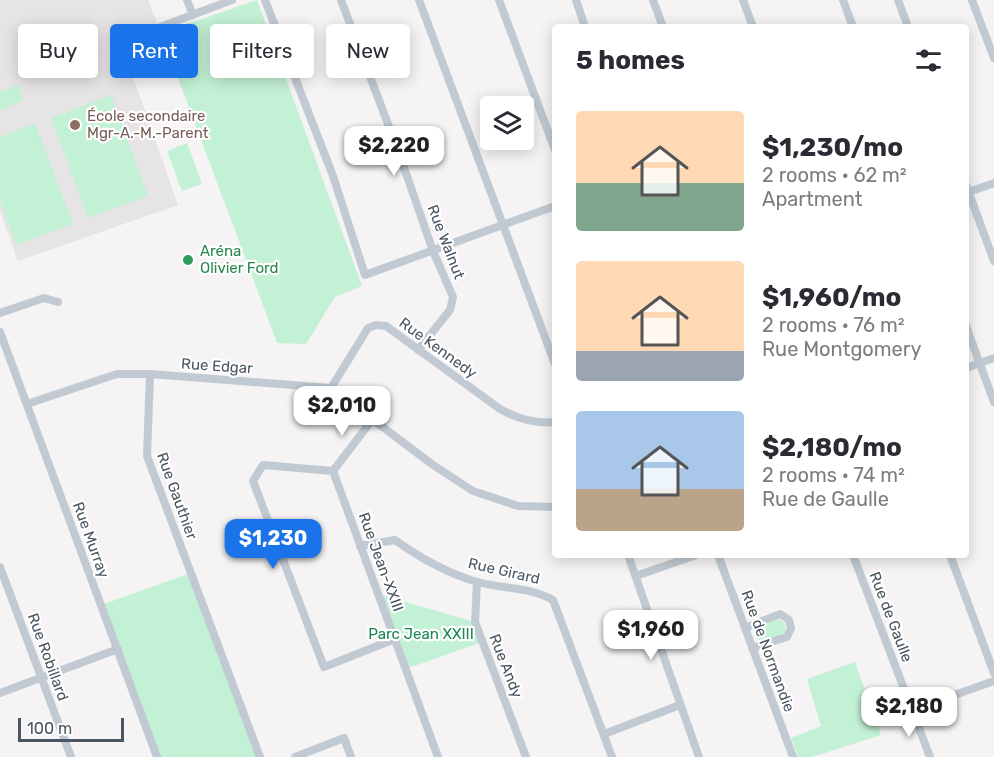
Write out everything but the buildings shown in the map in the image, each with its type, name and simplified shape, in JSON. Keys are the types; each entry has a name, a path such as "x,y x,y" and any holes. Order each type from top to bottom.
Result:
{"street":[{"path":"188,0 193,15"},
{"path":"169,24 232,0"},
{"path":"265,0 333,176 366,275 552,207"},
{"name":"Rue Walnut","path":"341,0 403,163 433,251 453,297 450,310 418,351"},
{"path":"419,0 552,355"},
{"path":"499,0 552,142"},
{"path":"576,0 584,24"},
{"path":"653,0 662,24"},
{"path":"743,0 752,24"},
{"path":"843,0 852,24"},
{"path":"898,0 907,24"},
{"path":"972,0 994,58"},
{"path":"969,188 994,183"},
{"path":"969,193 994,261"},
{"path":"0,312 44,298 58,303"},
{"name":"Rue Kennedy","path":"331,388 368,328 376,325 386,326 500,409 511,415 534,421 552,422"},
{"path":"969,334 994,402"},
{"name":"Rue Murray","path":"1,335 157,757"},
{"path":"969,367 994,358"},
{"name":"Rue Edgar","path":"27,404 117,374 150,374 331,388"},
{"name":"Rue Gauthier","path":"150,374 147,456 260,757"},
{"path":"331,388 433,465 473,491 518,506 552,507"},
{"path":"372,420 333,471 263,465 253,481 324,667 395,639"},
{"name":"Rue Jean-XXIII","path":"333,471 438,757"},
{"name":"Rue Girard","path":"360,546 395,540 426,562 477,582 540,593 553,600 612,757"},
{"path":"629,558 699,757"},
{"path":"636,576 687,558"},
{"name":"Rue de Normandie","path":"719,558 792,757"},
{"name":"Rue de Gaulle","path":"854,558 930,757"},
{"path":"951,558 994,673"},
{"name":"Rue Robillard","path":"0,567 70,757"},
{"name":"Rue Andy","path":"477,582 475,622 526,757"},
{"path":"745,628 780,614 789,620 791,628 787,637 752,648"},
{"path":"0,693 118,649"},
{"path":"912,710 994,681"},
{"path":"604,734 680,705"},
{"path":"295,757 344,738 351,757"}],"shaded area":[{"name":"École secondaire Mgr-A.-M.-Parent","path":"0,0 148,0 158,24 110,24 110,78 134,78 178,205 18,261 0,211"}],"green space":[{"path":"257,0 266,24 210,24 210,78 286,78 362,286 335,297 306,344 277,343 178,78 198,78 198,24 184,24"},
{"path":"18,85 24,100 0,110 0,92"},
{"path":"111,95 148,196 88,218 51,118"},
{"path":"35,123 73,224 16,245 0,201 0,137"},
{"path":"187,143 202,184 182,191 167,151"},
{"path":"191,573 260,757 158,757 101,605"},
{"name":"Parc Jean XXIII","path":"378,594 475,622 482,642 406,669"},
{"path":"776,619 785,624 785,631 782,635 758,640 754,634 757,627"},
{"path":"855,662 881,735 812,757 798,757 791,738 821,726 807,679"}],"place":[{"name":"École secondaire Mgr-A.-M.-Parent","path":"75,125"},
{"name":"Aréna Olivier Ford","path":"188,260"}]}
